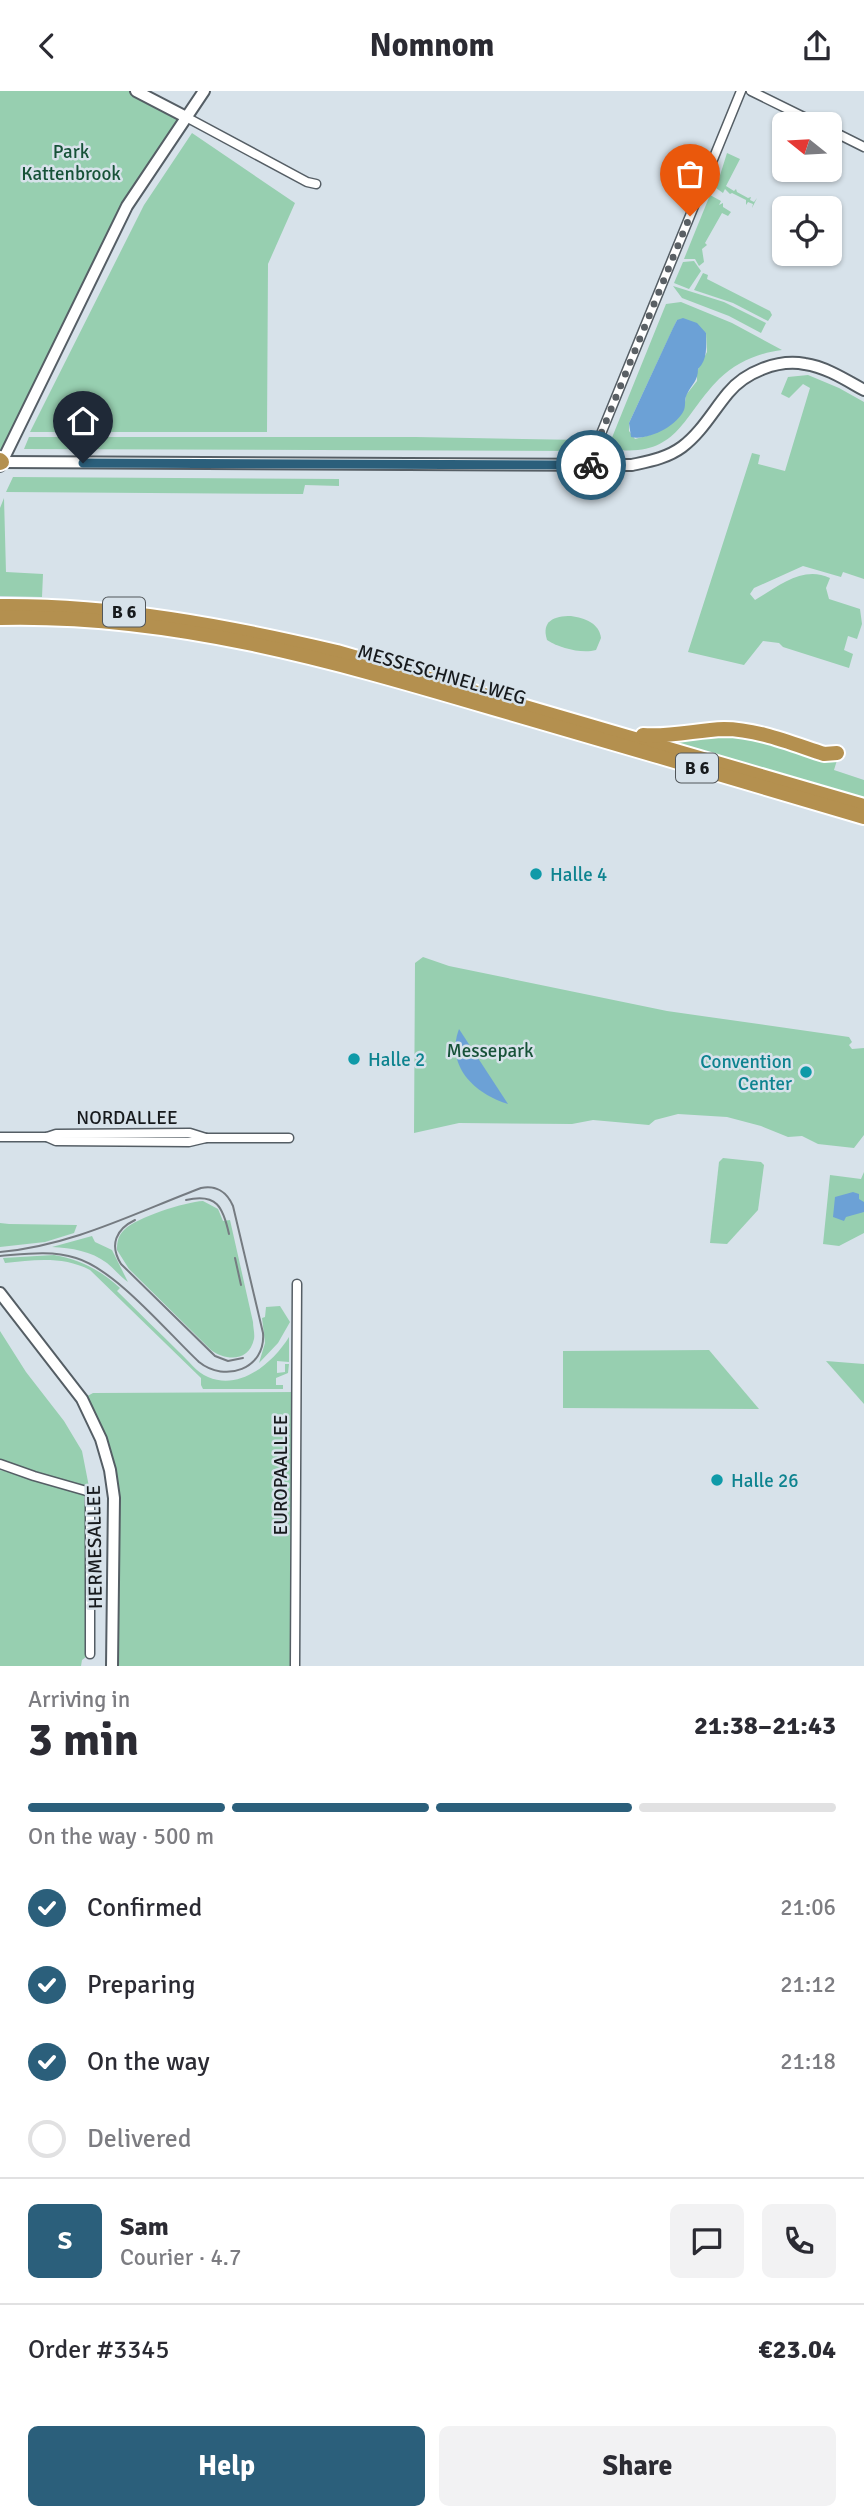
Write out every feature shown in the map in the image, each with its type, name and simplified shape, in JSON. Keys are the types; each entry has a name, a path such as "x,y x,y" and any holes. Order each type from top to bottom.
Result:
{"highway":[{"name":"MESSESCHNELLWEG","path":"0,606 115,611 247,631 337,652 864,806"},
{"name":"MESSESCHNELLWEG","path":"0,618 94,620 146,625 279,649 421,687 864,817"},
{"path":"606,730 660,736 724,729 744,731 824,754 837,753"}],"main road":[{"path":"136,91 186,117"},
{"path":"204,91 122,216 0,463 632,465 661,459 694,436 737,384 759,370 806,363 864,390"},
{"name":"HERMESALLEE","path":"0,1293 82,1399 101,1439 110,1470 114,1498 112,1666"}],"street":[{"path":"595,465 596,446 741,91"},
{"path":"751,91 794,112"},
{"path":"186,117 307,182 316,184"},
{"path":"842,136 864,147"},
{"name":"NORDALLEE","path":"0,1137 47,1137 56,1133 190,1133 206,1138 289,1138"},
{"name":"EUROPAALLEE","path":"295,1666 297,1284"},
{"path":"0,1464 71,1482 90,1492 90,1654"}],"green space":[{"name":"Park Kattenbrook","path":"0,91 136,91 186,117 144,179 0,460"},
{"path":"192,133 295,203 268,264 267,432 30,432 144,205"},
{"path":"727,153 740,159 726,186 734,191 736,189 748,198 751,197 750,200 754,202 757,198 752,208 753,204 748,202 746,205 746,200 730,194 725,189 723,193 716,188"},
{"path":"710,195 721,201 719,205 723,203 723,207 731,212 728,216 722,213 705,243 707,245 702,249 704,262 699,266 695,259 684,259"},
{"path":"694,261 701,271 689,289 674,283 683,262"},
{"path":"703,273 708,275 707,279 770,311 772,315 768,321 733,303 694,290"},
{"path":"673,286 724,302 766,323 761,333 729,316 682,298"},
{"path":"681,302 732,323 782,350 748,359 726,373 706,393 676,432 665,441 633,450 611,449 609,445 666,304","holes":["677,320 706,333 707,352 697,371 697,381 686,395 685,402 650,435 635,439 629,431 629,423"]},
{"path":"808,375 864,402 864,579 843,572 841,577 803,566 754,588 750,594 755,600 791,579 810,574 830,578 826,588 829,599 860,609 862,624 857,639 848,636 844,650 853,654 849,668 783,647 779,643 763,641 744,665 688,652 752,453 760,455 758,464 785,471 810,388 803,384 789,398 781,394 788,377"},
{"path":"29,437 583,440 577,451 24,449"},
{"path":"13,477 339,479 339,486 305,485 303,494 6,492"},
{"path":"4,498 6,572 43,574 42,597 0,596 0,508"},
{"path":"571,616 586,620 600,633 601,638 596,650 571,649 547,640 546,628 550,621"},
{"path":"722,733 838,757 834,770 864,780 864,799 667,740"},
{"name":"Messepark","path":"423,957 449,966 667,1011 849,1037 852,1049 864,1048 864,1135 854,1148 818,1144 802,1136 788,1137 727,1117 678,1114 655,1120 649,1125 593,1120 572,1124 459,1123 414,1133 415,963"},
{"path":"723,1158 761,1162 764,1165 758,1210 727,1244 710,1243 719,1162"},
{"path":"864,1172 864,1233 839,1246 823,1244 830,1175 861,1179"},
{"path":"203,1201 218,1209 223,1221 230,1220 253,1322 254,1337 251,1347 236,1357 223,1356 211,1350 129,1269 117,1250 120,1235 130,1225 162,1211"},
{"path":"0,1223 77,1225 74,1233 45,1242 0,1247"},
{"path":"92,1236 95,1242 112,1250 128,1282 107,1263 88,1253 52,1247"},
{"path":"54,1255 81,1263 113,1282 120,1288 117,1291 196,1369 208,1377 232,1380 255,1372 274,1356 289,1337 289,1362 277,1361 277,1373 285,1372 285,1364 289,1364 288,1373 276,1378 276,1385 283,1385 283,1389 203,1389 201,1378 90,1270 59,1261 5,1263 3,1258"},
{"path":"280,1306 290,1322 278,1343 259,1363 265,1343 262,1318 265,1317 266,1307"},
{"path":"0,1331 82,1451 90,1492 90,1654 82,1660 81,1666 0,1666 0,1470 58,1484 0,1464"},
{"path":"709,1350 759,1409 563,1408 563,1351"},
{"path":"826,1361 864,1364 864,1404"},
{"path":"296,1392 295,1666 112,1666 110,1470 82,1399 93,1393"}],"water":[{"path":"683,318 697,323 706,333 705,357 686,396 684,410 669,427 645,437 631,437 629,423 677,320"},
{"path":"459,1029 508,1104 484,1093 466,1077 456,1055"},
{"path":"853,1192 859,1194 859,1199 864,1202 864,1212 846,1217 844,1221 833,1217 835,1197"}],"tram line":[{"path":"0,1252 26,1249 77,1236 201,1188 216,1189 224,1193 233,1206 263,1333 262,1345 258,1356 242,1369 231,1372 209,1368 199,1362 124,1288 91,1265 57,1254 0,1256"},
{"path":"186,1200 205,1199 217,1204 229,1234"},
{"path":"135,1220 123,1228 116,1238 115,1250 121,1264 215,1356 228,1361 243,1358"},
{"path":"235,1258 241,1285"}],"way so far":[{"path":"591,465 595,465 596,446 690,216"}],"place":[{"name":"Halle 4","path":"536,874"},
{"name":"Halle 2","path":"354,1059"},
{"name":"Convention Center","path":"806,1072"},
{"name":"Halle 26","path":"717,1480"}],"route":[{"path":"83,463 591,465"}]}
